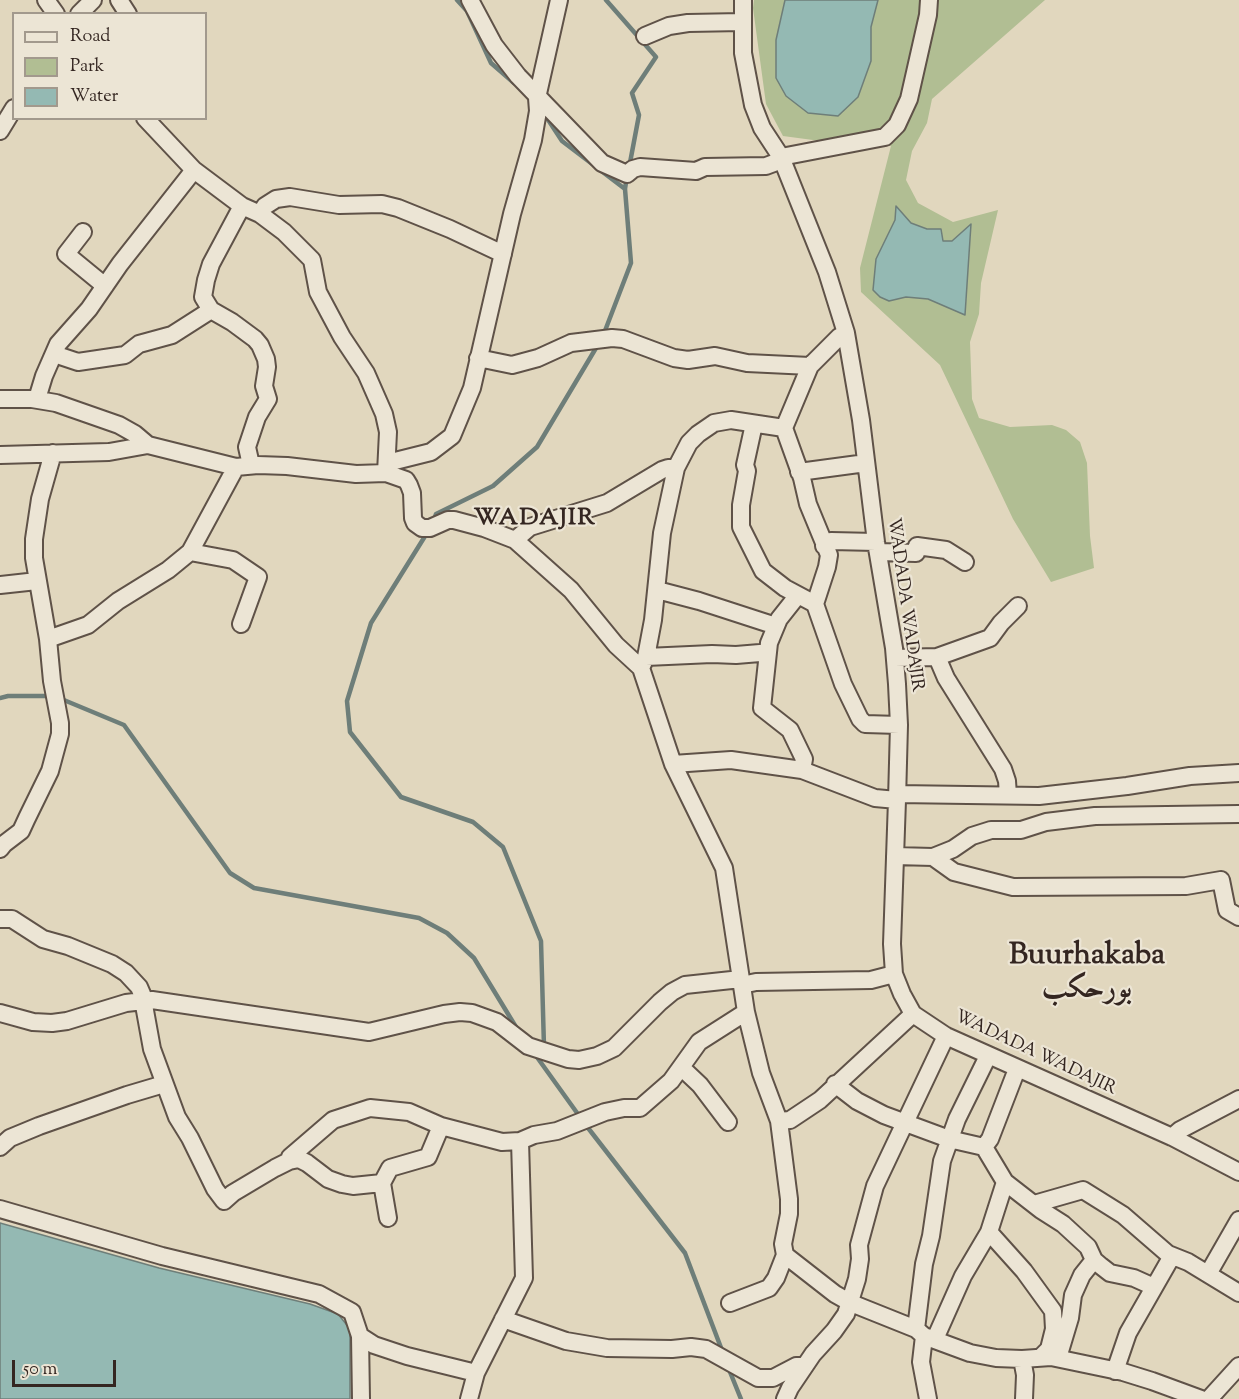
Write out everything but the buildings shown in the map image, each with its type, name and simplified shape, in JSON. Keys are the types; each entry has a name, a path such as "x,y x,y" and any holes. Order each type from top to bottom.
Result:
{"street":[{"path":"81,12 93,0"},
{"path":"470,0 494,45 537,98 602,163 627,174 640,167 696,171 705,167 766,166 781,159 885,137 897,124 909,99 928,15 929,0"},
{"path":"0,455 109,452 148,445 243,466 319,468 356,474 386,468 430,452 452,436 472,388 508,241 512,214 533,140 538,111 537,98 559,0"},
{"name":"WADADA WADAJIR","path":"743,0 742,53 753,105 762,128 781,159 827,272 846,333 861,420 877,547 895,658 899,725 892,944 894,974 902,994 913,1014 946,1036 1172,1137 1239,1172"},
{"path":"645,36 669,26 688,23 742,22"},
{"path":"0,131 12,111"},
{"path":"148,121 194,170 242,206 260,214 284,232 312,260 318,292 342,337 366,372 384,414 388,432 386,468"},
{"path":"37,399 58,344 89,309 120,264 194,170"},
{"path":"260,214 265,206 276,200 290,197 339,205 382,204 450,229 503,254"},
{"path":"48,639 88,625 118,601 168,570 190,552 243,466 257,417 268,399 264,386 266,359 255,339 211,310 203,297 211,264 242,206"},
{"path":"84,232 66,254 105,286"},
{"path":"54,354 78,362 124,355 139,344 172,335 211,310"},
{"path":"846,333 810,366 784,428 808,504 829,555 815,604 843,684 860,719 865,724 899,725"},
{"path":"478,358 512,364 526,362 571,343 612,338 623,339 654,352 688,360 715,356 747,363 810,366"},
{"path":"3,397 37,399 56,404 119,425 148,445"},
{"path":"730,1303 769,1287 776,1278 785,1255 783,1244 789,1214 789,1199 779,1121 761,1073 746,1012 724,868 673,764 643,663 657,590 662,533 676,468 689,443 714,423 730,420 784,428"},
{"path":"754,424 745,465 747,471 741,505 741,527 763,571 785,588 815,604"},
{"path":"0,849 21,831 50,771 57,748 60,723 34,558 34,539 40,499 53,453"},
{"path":"799,472 866,463"},
{"path":"386,468 406,480 409,485 415,523 422,528 430,528 448,520 454,520 515,540 571,590 616,645 643,663 712,654 736,656 760,653 767,655"},
{"path":"515,540 530,527 607,503 662,470 676,468"},
{"path":"824,546 831,542 916,553 917,546 946,550 964,562"},
{"path":"190,552 233,560 258,577 241,624"},
{"path":"0,585 37,581"},
{"path":"657,590 776,626"},
{"path":"798,595 776,626 769,643 762,708 790,730 804,759 802,770"},
{"path":"895,658 937,657 990,638 1018,606"},
{"path":"937,657 946,678 1003,769 1008,795"},
{"path":"673,764 731,760 802,770 875,798 1039,796 1190,776 1239,772"},
{"path":"1127,786 1128,815"},
{"path":"895,856 933,857 953,849 972,836 992,830 1021,830 1046,822 1095,816 1239,814"},
{"path":"933,857 954,872 1013,887 1186,886 1221,880 1227,910 1239,917"},
{"path":"0,919 12,920 43,939 68,946 112,964 126,973 139,987 152,1049 177,1117 215,1189 224,1201 254,1180 289,1161 299,1160 307,1163 328,1179 342,1184 352,1186 382,1183"},
{"path":"0,1014 33,1022 51,1023 142,1000 152,1000 369,1032 444,1014 472,1012 497,1022 528,1046 568,1059 579,1060 597,1056 614,1048 660,1002 685,985 871,980 894,974"},
{"path":"289,1161 290,1157 333,1120 370,1107 409,1112 441,1126 502,1142 520,1142 534,1135 557,1131 605,1112 624,1108 640,1108 671,1081 699,1042 746,1012"},
{"path":"779,1121 790,1120 820,1100 913,1014"},
{"path":"785,1399 813,1354 840,1323 851,1303 860,1259 859,1245 876,1186 946,1036"},
{"path":"928,1399 921,1362 936,1191 949,1139 988,1056"},
{"path":"682,1068 700,1086 728,1122"},
{"path":"984,1147 990,1139 1017,1069"},
{"path":"0,1148 10,1138 39,1126 164,1084"},
{"path":"835,1084 867,1107 949,1139 984,1147 1005,1182 1063,1224 1088,1247 1095,1260 1110,1273 1134,1278 1154,1287"},
{"path":"1172,1137 1180,1130 1239,1099"},
{"path":"388,1218 382,1183 390,1168 428,1157 441,1126"},
{"path":"470,1399 476,1373 524,1278 520,1142"},
{"path":"925,1334 989,1232 1005,1182"},
{"path":"1034,1204 1083,1190 1123,1215 1172,1256 1188,1262 1239,1293"},
{"path":"0,1209 162,1256 319,1294 352,1312 360,1336 361,1399"},
{"path":"1208,1274 1239,1220"},
{"path":"989,1232 1024,1271 1053,1311 1054,1329 1049,1349 1041,1358"},
{"path":"785,1255 835,1294 851,1303 970,1353 996,1358 1058,1358 1152,1381 1201,1399"},
{"path":"1115,1371 1128,1333 1172,1256"},
{"path":"1058,1358 1070,1318 1073,1295 1082,1275 1095,1260"},
{"path":"503,1318 566,1341 598,1346 705,1349 758,1378 773,1378 796,1366 805,1366"},
{"path":"360,1336 374,1345 407,1356 476,1373"},
{"path":"1023,1359 1024,1399"},
{"path":"1209,1399 1239,1366"}],"green space":[{"path":"754,0 785,0 776,40 858,97 871,61 871,27 878,0 1045,0 932,99 927,123 912,151 906,180 918,203 953,222 998,210 981,283 979,314 970,342 972,399 979,418 1010,427 1052,425 1066,430 1080,442 1087,463 1090,536 1094,568 1051,582 1013,519 940,365 861,292 860,268 891,146 858,146 783,136 766,104 753,8","holes":["896,207 911,223 927,229 941,229 943,241 952,241 971,225 965,315 928,299 906,297 889,301 876,259 895,220"]}],"water":[{"path":"785,0 878,0 871,27 871,61 858,97 838,116 808,113 786,96 776,78 776,40"},
{"path":"896,206 911,223 927,229 941,229 943,241 952,241 971,224 965,315 928,299 906,297 889,301 880,297 873,290 876,259 895,220"},
{"path":"0,1223 159,1268 310,1304 338,1314 350,1329 350,1399 0,1399"}],"waterway":[{"path":"457,0 467,11 491,63 514,83"},
{"path":"606,0 656,57 632,93 639,115 629,168"},
{"path":"543,112 562,141 625,189"},
{"path":"603,336 631,263 625,189 627,176"},
{"path":"434,520 436,514 493,486 537,447 599,343"},
{"path":"427,533 371,623 347,701 350,732 401,797 473,822 503,847 541,941 544,1047"},
{"path":"0,698 51,696"},
{"path":"59,698 124,725 230,873 254,888 419,918 447,933 474,958 519,1032"},
{"path":"534,1053 580,1117"},
{"path":"585,1124 685,1253 723,1353"},
{"path":"728,1367 741,1399"}],"district":[{"name":"WADAJIR","path":"535,520"},
{"name":"Buurhakaba بورحكب","path":"1087,975"}]}
